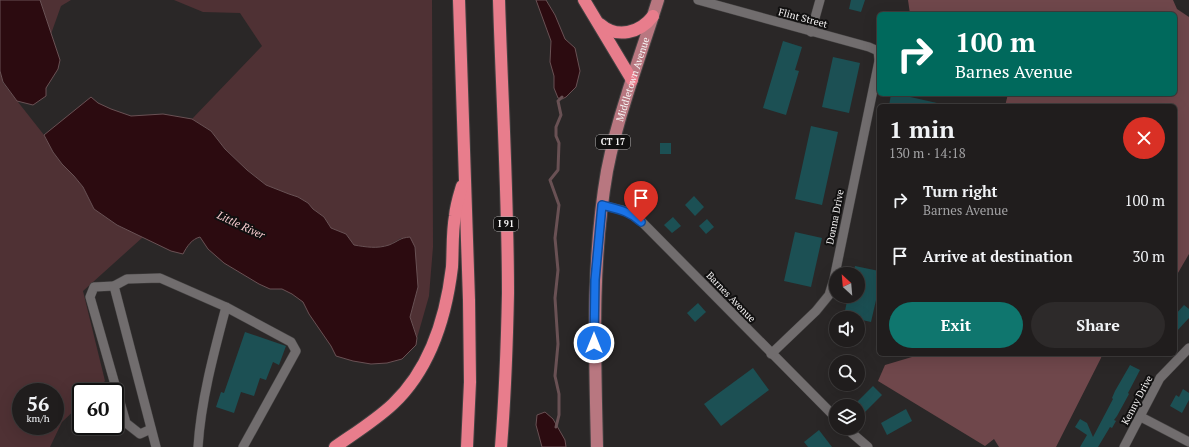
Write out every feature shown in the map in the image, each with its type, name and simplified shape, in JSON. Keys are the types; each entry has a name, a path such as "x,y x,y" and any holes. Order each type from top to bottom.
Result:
{"highway":[{"path":"459,0 466,178 470,348 467,447"},
{"name":"I 91","path":"499,0 508,292 506,375 501,447"},
{"path":"584,0 632,80"},
{"path":"597,22 604,28 611,31 626,33 641,27 653,16"},
{"path":"335,447 378,417 393,404 410,386 429,354 439,329 446,301 452,267 455,214 466,178"}],"main road":[{"name":"Middletown Avenue","path":"596,447 594,308 602,205 613,142 658,0"}],"street":[{"name":"Flint Street","path":"698,0 868,47 877,56"},
{"path":"811,32 820,0"},
{"name":"Donna Drive","path":"771,354 816,311 829,294 834,279 877,68"},
{"name":"Barnes Avenue","path":"602,205 622,210 636,216 829,411"},
{"path":"151,428 140,434 126,423 90,297 94,287 114,286 127,279 160,278 226,307 291,342 296,351 243,447"},
{"path":"114,286 156,447"},
{"path":"198,447 199,423 226,307"},
{"name":"Kenny Drive","path":"1124,447 1160,378 1189,348"},
{"path":"1141,417 1189,442"},
{"path":"854,435 868,447"}],"shaded area":[{"path":"40,0 71,0 61,6 51,34"},
{"path":"174,0 432,0 433,247 429,296 417,338 410,317 418,287 401,238 389,245 374,248 354,245 346,234 331,228 324,217 313,209 308,203 298,197 266,185 247,170 225,149 211,131 192,119 262,46 240,13 203,12"},
{"path":"908,0 1173,0 1177,9 1189,17 1189,254 1177,275 1177,104 1006,104 1008,96 1177,96 1177,12 910,12"},
{"path":"0,71 3,83 44,135 53,152 62,164 83,187 94,209 117,225 143,237 83,291 105,381 103,383 72,383 72,413 64,420 64,383 12,383 12,435 56,435 50,447 0,447"},
{"path":"915,356 1102,356 1056,447 999,447 994,439 985,446 878,381 885,365"}],"water":[{"path":"0,0 40,0 60,60 58,69 46,88 46,96 33,105 17,101 3,82 0,71"},
{"path":"536,0 546,0 555,15 565,39 575,48 580,71 576,87 562,99 558,98 554,88 554,76 550,62 551,41"},
{"name":"Little River","path":"91,97 98,103 131,116 163,114 192,119 211,131 225,149 247,170 266,185 298,197 308,203 313,209 324,217 331,228 346,234 354,245 380,247 389,245 403,238 410,237 415,247 418,287 410,317 417,338 416,345 402,359 387,363 371,364 336,356 303,302 282,289 270,289 259,284 224,263 208,249 200,237 190,243 183,254 171,251 117,225 94,209 83,187 53,152 44,135"},
{"path":"545,412 553,419 565,440 566,447 542,447 536,425 537,415"}],"building":[{"path":"851,0 865,0 861,12 849,9"},
{"path":"783,41 802,47 795,70 799,71 786,115 763,108"},
{"path":"833,57 860,63 849,113 822,107"},
{"path":"891,96 906,96 937,103 937,104 889,104"},
{"path":"811,126 838,132 822,205 795,199"},
{"path":"660,143 671,143 671,154 660,154"},
{"path":"694,196 704,207 695,216 685,205"},
{"path":"673,217 681,226 672,233 664,225"},
{"path":"707,219 714,227 706,234 699,226"},
{"path":"795,232 822,238 811,287 784,281"},
{"path":"865,268 877,271 877,296 871,322 865,321 865,311 845,311 847,303 865,303"},
{"path":"698,303 706,312 695,322 687,313"},
{"path":"1184,305 1189,309 1189,318 1177,331 1177,313"},
{"path":"245,332 286,346 279,365 273,362 266,380 260,378 254,396 241,392 234,413 216,407 221,392 224,393"},
{"path":"1130,365 1140,370 1128,393 1129,394 1114,420 1116,421 1112,428 1110,427 1098,447 1080,447 1087,435 1075,427 1080,419 1087,423 1093,437 1113,399 1112,398 1115,391"},
{"path":"753,368 769,390 721,426 704,404"},
{"path":"873,386 882,395 865,412 865,399 860,399"},
{"path":"1183,389 1189,393 1189,400 1182,413 1170,406 1176,395 1179,397"},
{"path":"906,409 912,421 887,435 881,423"},
{"path":"819,430 832,447 808,447 804,442"}],"waterway":[{"path":"556,427 559,415 559,394 555,376 558,344 555,298 558,270 555,238 559,205 550,180 558,170 559,143 556,136 556,127 561,115 558,101 562,97"}],"route":[{"path":"594,343 595,280 602,205 622,210 636,216 641,222"}]}
